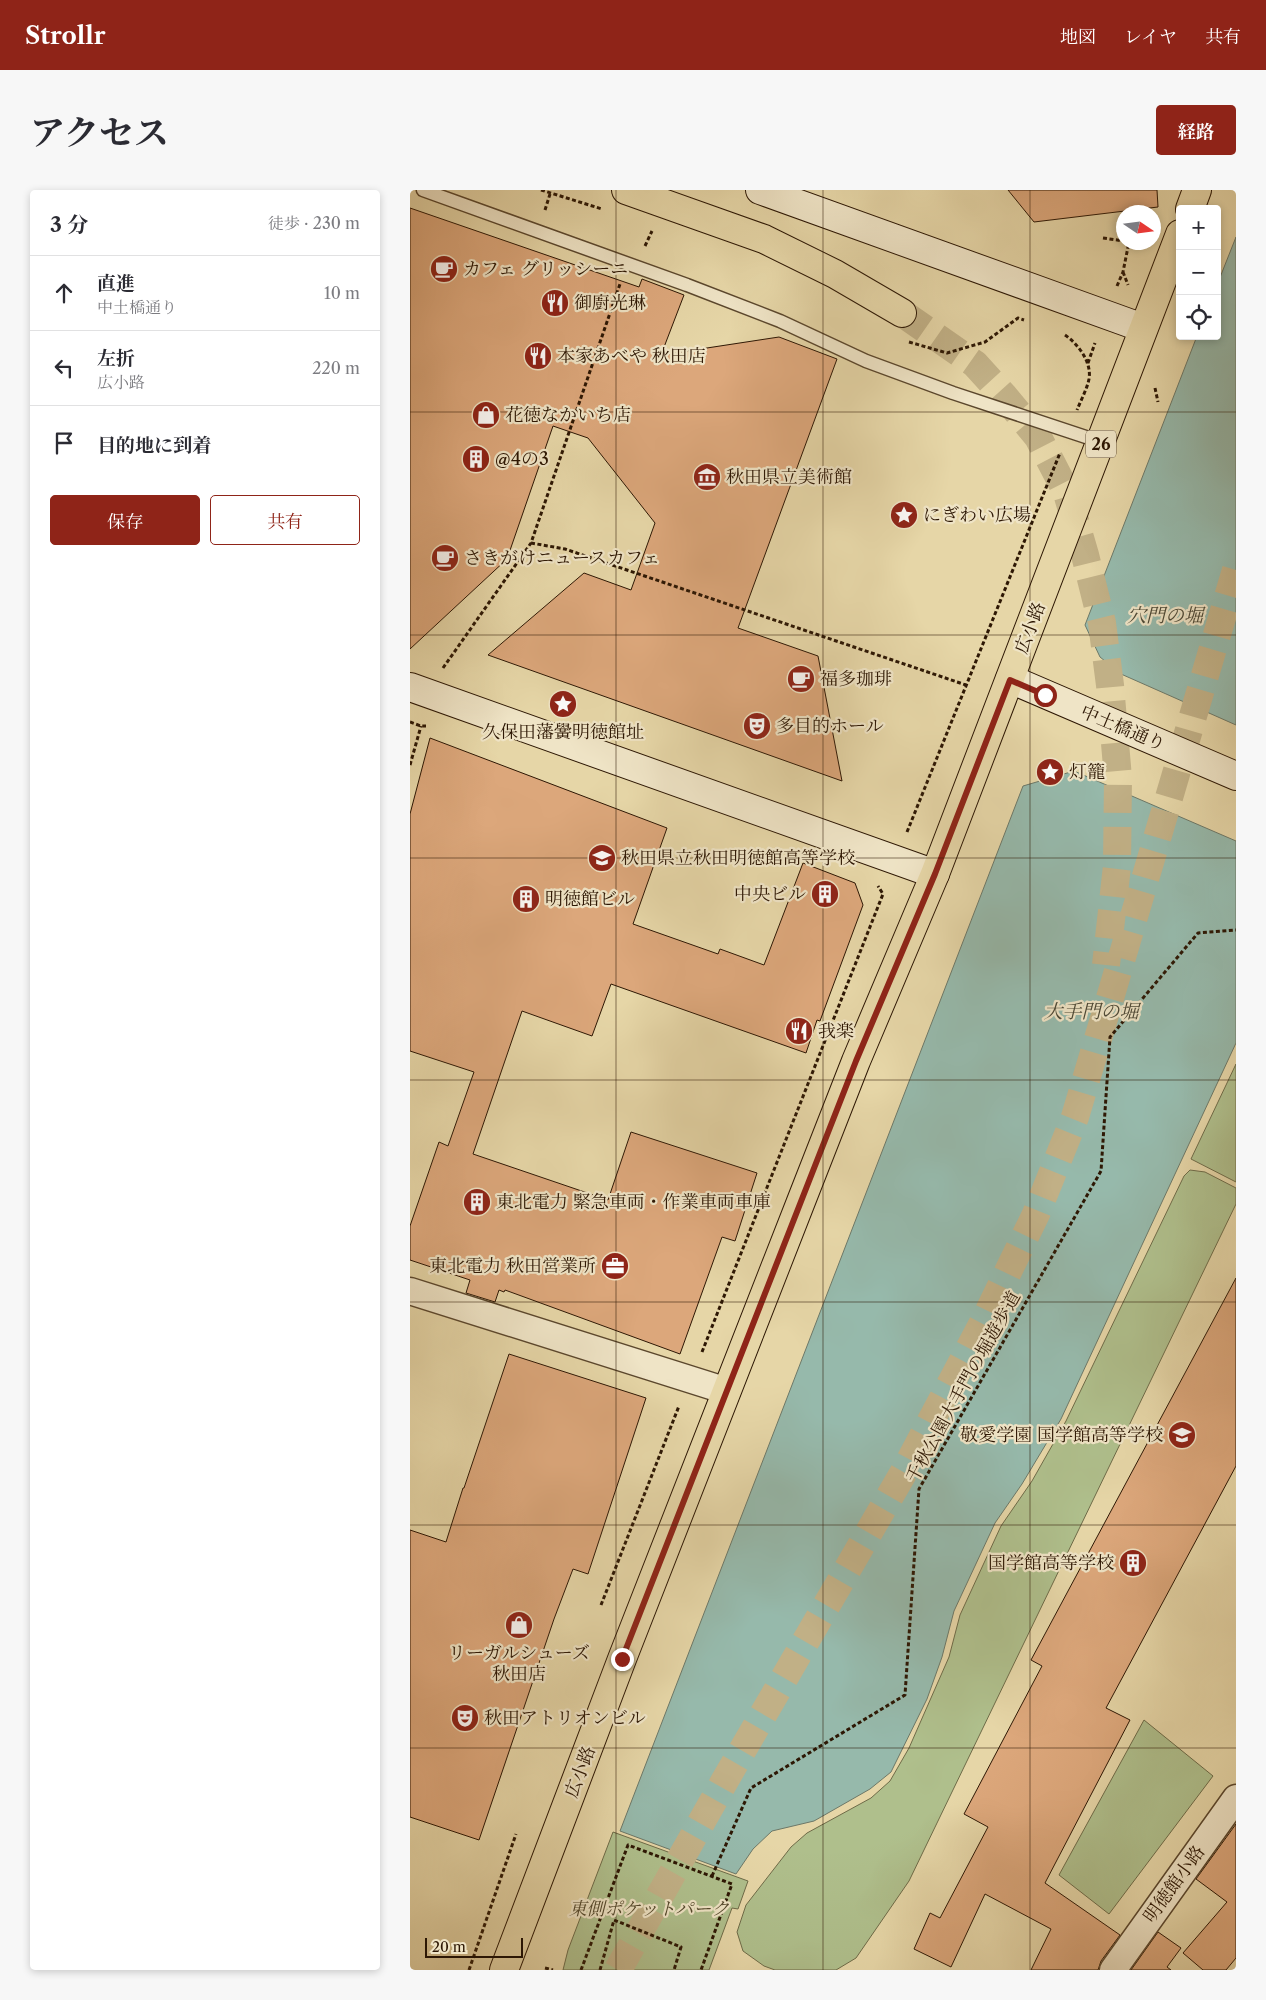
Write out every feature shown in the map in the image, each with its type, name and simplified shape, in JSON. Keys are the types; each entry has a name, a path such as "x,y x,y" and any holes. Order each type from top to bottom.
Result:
{"main road":[{"path":"626,190 764,239 835,274 902,313"},
{"path":"1191,205 1197,190"},
{"name":"広小路","path":"504,1970 622,1659 856,1061 935,874 1102,442 1143,328 1176,244"}],"street":[{"path":"760,190 1143,328"},
{"name":"中土橋通り","path":"1010,680 1236,776"},
{"path":"411,692 935,874"},
{"path":"410,1291 689,1380 727,1390"},
{"name":"明徳館小路","path":"1112,1970 1234,1804"}],"lane":[{"path":"423,190 687,285 771,318 892,370 953,393 1102,442"}],"path":[{"path":"643,252 654,225"},
{"path":"1103,238 1116,240"},
{"path":"1123,272 1127,250"},
{"path":"443,668 530,543 626,264"},
{"path":"600,1605 689,1380 701,1355 767,1192 895,860 1069,431 1089,379 1088,364"},
{"path":"530,543 565,549 966,685"},
{"path":"410,722 421,726 430,726"},
{"path":"410,766 421,726"},
{"path":"872,878 883,894"},
{"name":"千秋公園大手門の堀遊歩道","path":"712,1876 751,1788 905,1695 920,1489 1101,1171 1110,1037 1198,933 1236,930"},
{"path":"469,1970 516,1834"},
{"path":"581,1970 628,1845 732,1884 701,1970"},
{"path":"600,1970 614,1920 681,1947 674,1970"},
{"path":"546,1968 552,1970"}],"green space":[{"path":"1236,1064 1236,1182 1191,1159"},
{"path":"1190,1170 1205,1172 1236,1188 1236,1204 909,1881 856,1958 836,1970 775,1970 764,1966 743,1951 737,1932 746,1905 791,1847 807,1833 871,1798 890,1781 909,1748 949,1657 960,1615 1001,1526 1032,1481 1066,1421 1184,1176"},
{"path":"1144,1720 1213,1776 1109,1914 1059,1875"},
{"name":"東側ポケットパーク","path":"613,1832 748,1881 738,1909 732,1908 709,1970 563,1970 568,1950"}],"water":[{"name":"穴門の堀","path":"1236,237 1236,725 1121,674 1100,657 1085,625 1195,340 1221,340 1221,275"},
{"name":"大手門の堀","path":"1074,771 1236,841 1236,1043 1061,1419 1022,1484 995,1523 954,1611 942,1657 927,1699 891,1772 870,1789 814,1821 772,1831 753,1849 736,1874 620,1831 1023,786"}],"building":[{"path":"1008,190 1157,190 1158,205 1116,205 1116,212 1034,222"},
{"path":"410,208 639,287 642,279 684,295 661,355 779,337 837,359 738,628 818,656 842,781 488,655 584,573 631,590 655,523 588,438 553,426 507,559 410,649"},
{"path":"430,738 667,828 633,924 718,954 720,949 764,965 803,863 855,883 863,905 820,1021 817,1020 806,1053 611,984 592,1036 522,1011 473,1154 608,1200 631,1132 757,1173 735,1241 722,1237 680,1354 505,1290 504,1292 499,1290 495,1302 466,1293 470,1280 410,1260 410,1226 439,1142 448,1146 474,1072 410,1051 410,814"},
{"path":"1236,1278 1236,1466 1106,1708 1130,1720 1045,1883 1120,1935 1101,1961 1098,1970 1031,1970 1051,1929 985,1894 951,1967 914,1949 930,1913 940,1918 988,1827 964,1814 1042,1666 1031,1660"},
{"path":"509,1354 646,1398 588,1574 573,1569 554,1619 479,1840 410,1817 410,1530 446,1542"},
{"path":"1236,1824 1236,1958 1226,1970 1203,1970 1183,1953 1227,1902 1196,1879"},
{"path":"1158,1932 1181,1948 1167,1967 1171,1970 1131,1970"}],"tunnel":[{"path":"902,313 975,364 1038,437 1067,493 1102,623 1110,685 1118,778 1117,866 1106,965"},
{"path":"618,1970 724,1782 905,1470 985,1319 1036,1214 1075,1117 1236,570"}],"place":[{"name":"カフェ グリッシーニ","path":"444,269"},
{"name":"御廚光琳","path":"555,303"},
{"name":"本家あべや 秋田店","path":"538,356"},
{"name":"花徳なかいち店","path":"486,415"},
{"name":"@4の3","path":"476,459"},
{"name":"秋田県立美術館","path":"707,477"},
{"name":"にぎわい広場","path":"904,515"},
{"name":"さきがけニュースカフェ","path":"445,558"},
{"name":"福多珈琲","path":"801,679"},
{"name":"久保田藩黌明徳館址","path":"563,704"},
{"name":"多目的ホール","path":"757,726"},
{"name":"灯籠","path":"1050,772"},
{"name":"秋田県立秋田明徳館高等学校","path":"602,858"},
{"name":"中央ビル","path":"825,894"},
{"name":"明徳館ビル","path":"526,899"},
{"name":"我楽","path":"799,1031"},
{"name":"東北電力 緊急車両・作業車両車庫","path":"477,1202"},
{"name":"東北電力 秋田営業所","path":"615,1266"},
{"name":"敬愛学園 国学館高等学校","path":"1182,1435"},
{"name":"国学館高等学校","path":"1133,1563"},
{"name":"リーガルシューズ 秋田店","path":"519,1625"},
{"name":"秋田アトリオンビル","path":"465,1718"}],"route":[{"path":"622,1659 629,1646 856,1061 935,874 1010,680 1045,695"}]}
